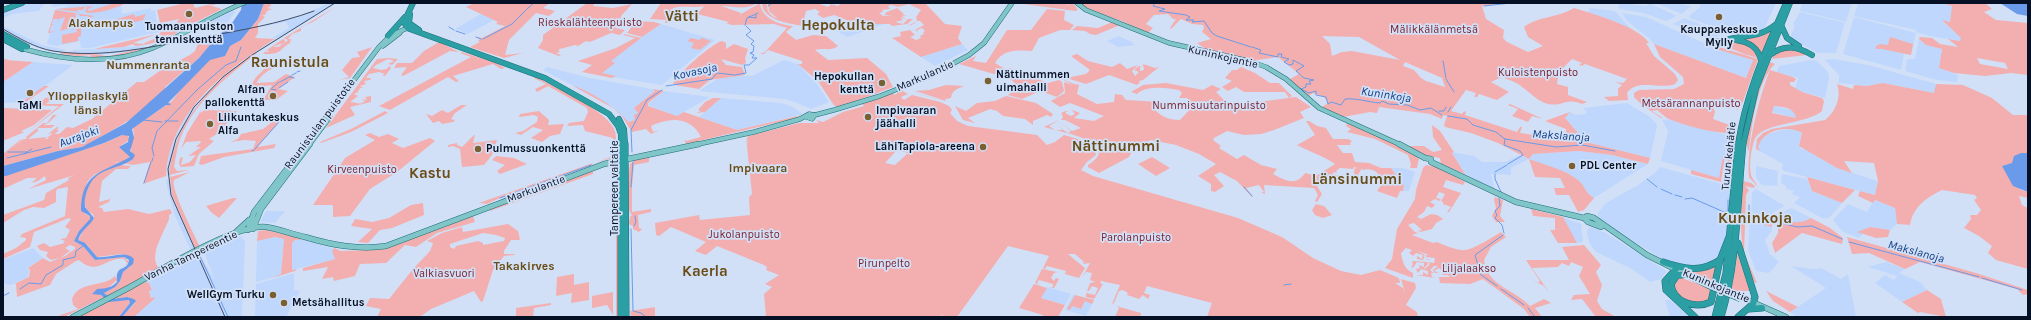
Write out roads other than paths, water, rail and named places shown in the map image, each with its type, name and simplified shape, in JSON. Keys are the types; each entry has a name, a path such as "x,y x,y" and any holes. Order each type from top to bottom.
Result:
{"highway":[{"path":"3,9 18,3"},
{"path":"3,9 22,3"},
{"path":"411,28 404,23 414,3"},
{"path":"411,28 408,21 414,3"},
{"name":"Turun kehätie","path":"1780,23 1786,3"},
{"name":"Turun kehätie","path":"1715,317 1725,280 1732,231 1739,139 1747,100 1790,3"},
{"path":"388,36 406,17"},
{"path":"1708,40 1721,42 1761,35 1768,32 1780,23 1782,33 1787,39 1814,55 1800,49 1786,46 1777,49 1764,59 1756,48 1748,43 1734,40 1716,45 1721,42"},
{"name":"Tampereen valtatie","path":"411,28 476,54 535,73 606,112 614,119 620,130 622,159 626,317"},
{"path":"3,34 25,48"},
{"path":"3,39 25,48"},
{"path":"15,52 17,46"},
{"name":"Turun kehätie","path":"1721,317 1731,282 1737,239 1742,156 1747,119 1764,59"},
{"name":"Tampereen valtatie","path":"621,317 622,159"},
{"path":"1682,274 1677,275 1671,282 1670,288 1673,293 1689,303 1699,305 1707,304 1712,299 1720,260 1732,231"},
{"path":"1737,239 1753,300 1762,308"},
{"path":"1663,262 1681,268 1699,270 1711,267 1720,260"},
{"path":"1675,270 1665,282 1666,290 1695,317"},
{"path":"1740,316 1753,300"}],"main road":[{"path":"57,55 100,59 134,53 152,47 238,4 244,3"},
{"name":"Markulantie","path":"250,230 269,228 335,246 360,249 380,247 406,240 532,190 622,159 722,140 806,117 811,119 815,115 884,94 954,64 973,52 986,41 1012,3"},
{"name":"Kuninkojantie","path":"1077,3 1086,10 1169,44 1249,61 1266,67 1286,79 1304,97 1319,108 1385,136 1425,158 1426,162 1431,162 1516,202 1584,218 1588,222 1596,221 1646,254 1682,274 1740,298 1753,300 1786,317"},
{"path":"25,48 85,60 116,58 145,51 238,4"},
{"path":"388,36 411,28"},
{"name":"Raunistulan puistotie","path":"250,230 261,208 379,51 395,36 411,28"},
{"name":"Raunistulan puistotie","path":"250,230 250,219 388,36"},
{"path":"76,63 85,60"},
{"path":"234,234 250,219"},
{"name":"Vanha Tampereentie","path":"130,287 234,234 250,230"},
{"name":"Vanha Tampereentie","path":"73,317 101,301 223,241 250,230"},
{"name":"Kuninkojantie","path":"1646,254 1663,262 1675,270 1709,285"},
{"name":"Kuninkojantie","path":"1762,308 1781,317"}],"water":[{"path":"242,3 264,3 258,19 241,40 230,46 225,56 210,60 168,103 171,104 166,105 132,129 134,138 130,151 135,155 133,159 98,175 93,180 87,191 85,207 94,218 81,233 78,240 85,243 97,257 122,254 130,256 134,259 133,264 123,272 120,281 115,287 104,293 112,299 127,297 136,301 122,317 119,317 130,303 129,300 109,302 101,295 92,294 97,289 110,287 117,282 119,270 128,264 129,260 124,257 95,260 83,246 74,241 79,231 90,219 90,216 81,211 82,198 85,188 95,175 130,157 119,147 128,142 129,136 122,135 104,143 6,176 3,176 3,166 58,151 82,147 126,123 199,58 215,39 232,23 241,10"},
{"path":"2000,3 2028,3 2028,16 2017,14"},
{"path":"2021,153 2028,153 2028,192 2013,186 2002,166 2012,163 2014,156"}],"waterway":[{"path":"527,9 534,3"},
{"name":"Kovasoja","path":"768,6 772,3"},
{"name":"Kuninkoja","path":"1155,3 1153,6 1165,9 1159,11 1186,15 1190,17 1186,20 1194,20 1192,22 1204,21 1212,33 1217,36 1251,47"},
{"path":"1484,6 1511,3"},
{"path":"483,39 512,24 526,10"},
{"name":"Kovasoja","path":"749,17 758,13"},
{"name":"Kovasoja","path":"749,17 756,18 756,15"},
{"name":"Kovasoja","path":"745,25 747,18 749,17"},
{"name":"Kovasoja","path":"666,86 712,79 717,73 735,75 746,73 744,65 749,65 757,58 752,58 754,55 750,53 753,52 754,46 751,44 754,41 746,35 751,31 746,26"},
{"path":"449,27 454,30"},
{"path":"456,31 465,34"},
{"path":"476,37 481,39"},
{"path":"167,121 198,89 226,65 236,61 241,47"},
{"name":"Kuninkoja","path":"1252,47 1261,50 1259,53 1278,57 1278,54 1282,54 1281,57 1289,59 1284,62 1289,65 1293,64 1293,60 1304,66 1296,71 1304,78 1314,80 1309,81 1311,84 1306,84 1306,87 1301,89 1309,93 1316,91 1316,95 1326,97 1328,104 1331,102 1341,105 1345,99 1380,103 1382,101 1389,104 1407,105 1420,110 1431,108 1442,115"},
{"path":"1443,61 1446,78"},
{"path":"292,75 296,73"},
{"path":"280,82 291,76"},
{"path":"290,77 294,78"},
{"path":"1446,79 1454,92"},
{"path":"272,88 279,82"},
{"path":"279,88 288,82"},
{"path":"271,89 276,90"},
{"name":"Kovasoja","path":"632,152 631,130 647,100 662,90"},
{"path":"1439,111 1444,111 1446,107"},
{"path":"1448,112 1451,107"},
{"path":"281,120 287,113"},
{"name":"Kuninkoja","path":"1448,116 1467,119 1473,125 1496,132 1505,139"},
{"path":"143,120 162,122"},
{"path":"154,156 152,148 157,131 167,121"},
{"path":"167,121 178,121"},
{"path":"255,149 279,122"},
{"name":"Makslanoja","path":"1505,139 1556,147 1582,145 1615,151"},
{"name":"Kuninkoja","path":"1505,139 1504,145 1520,151 1523,155 1508,164"},
{"path":"25,154 51,147"},
{"path":"25,154 32,149"},
{"path":"8,152 27,152"},
{"path":"7,158 25,154"},
{"path":"144,183 151,162"},
{"name":"Kovasoja","path":"631,187 633,162"},
{"path":"500,198 591,165"},
{"name":"Kuninkoja","path":"1495,172 1507,165"},
{"name":"Kuninkoja","path":"1495,174 1495,179 1502,194"},
{"name":"Makslanoja","path":"1647,179 1657,187"},
{"path":"1244,187 1252,196"},
{"name":"Makslanoja","path":"1661,189 1672,194"},
{"name":"Makslanoja","path":"1675,195 1682,197"},
{"path":"497,202 506,198"},
{"name":"Kuninkoja","path":"1499,198 1500,206 1495,211 1497,215 1495,218 1502,225 1504,233"},
{"name":"Makslanoja","path":"1685,199 1692,198 1724,212 1728,211 1728,200"},
{"name":"Makslanoja","path":"1749,205 1749,215 1754,219 1770,221"},
{"path":"634,226 636,222 635,216"},
{"name":"Makslanoja","path":"1781,223 1797,227 1812,226 1842,239"},
{"name":"Kovasoja","path":"631,229 633,311 641,313 646,317"},
{"name":"Kuninkoja","path":"1478,265 1475,255 1503,235"},
{"name":"Makslanoja","path":"1849,242 1979,277"},
{"path":"20,289 29,283 41,284 46,275 63,265 63,260 75,257 76,251 83,246"},
{"path":"200,256 228,317"},
{"name":"Kuninkoja","path":"1479,267 1480,274 1497,286"},
{"name":"Makslanoja","path":"1982,278 2022,290"},
{"path":"1284,285 1291,284"},
{"name":"Kuninkoja","path":"1501,289 1524,305"},
{"path":"3,296 9,293"},
{"name":"Kuninkoja","path":"1528,308 1535,317"}],"railway":[{"path":"225,317 171,195 168,169 176,139 194,107 223,77 252,55 335,3"},
{"path":"3,29 46,50 72,53 110,52 148,47 246,29 287,20 314,11"}],"place":[{"name":"Tuomaanpuiston tenniskenttä","path":"189,14"},
{"name":"Kauppakeskus Mylly","path":"1719,17"},
{"name":"Nättinummen uimahalli","path":"988,81"},
{"name":"Hepokullan kenttä","path":"882,83"},
{"name":"TaMi","path":"30,93"},
{"name":"Alfan pallokenttä","path":"273,96"},
{"name":"Impivaaran jäähalli","path":"868,117"},
{"name":"Liikuntakeskus Alfa","path":"210,124"},
{"name":"LähiTapiola-areena","path":"983,147"},
{"name":"Pulmussuonkenttä","path":"478,149"},
{"name":"PDL Center","path":"1572,166"},
{"name":"WellGym Turku","path":"273,295"},
{"name":"Metsähallitus","path":"284,303"}],"district":[{"name":"Vätti","path":"682,17"},
{"name":"Alakampus","path":"101,24"},
{"name":"Hepokulta","path":"838,26"},
{"name":"Raunistula","path":"290,63"},
{"name":"Nummenranta","path":"148,66"},
{"name":"Ylioppilaskylä länsi","path":"88,104"},
{"name":"Nättinummi","path":"1116,147"},
{"name":"Impivaara","path":"758,169"},
{"name":"Kastu","path":"430,174"},
{"name":"Länsinummi","path":"1357,180"},
{"name":"Kuninkoja","path":"1755,219"},
{"name":"Takakirves","path":"524,267"},
{"name":"Kaerla","path":"705,272"}],"park label":[{"name":"Rieskalähteenpuisto","path":"590,23"},
{"name":"Mälikkälänmetsä","path":"1434,30"},
{"name":"Kuloistenpuisto","path":"1538,73"},
{"name":"Metsärannanpuisto","path":"1691,104"},
{"name":"Nummisuutarinpuisto","path":"1209,106"},
{"name":"Kirveenpuisto","path":"362,170"},
{"name":"Jukolanpuisto","path":"744,235"},
{"name":"Parolanpuisto","path":"1136,238"},
{"name":"Pirunpelto","path":"884,264"},
{"name":"Liljalaakso","path":"1469,269"},
{"name":"Valkiasvuori","path":"444,274"}],"water label":[{"name":"Aurajoki","path":"79,137"}]}
